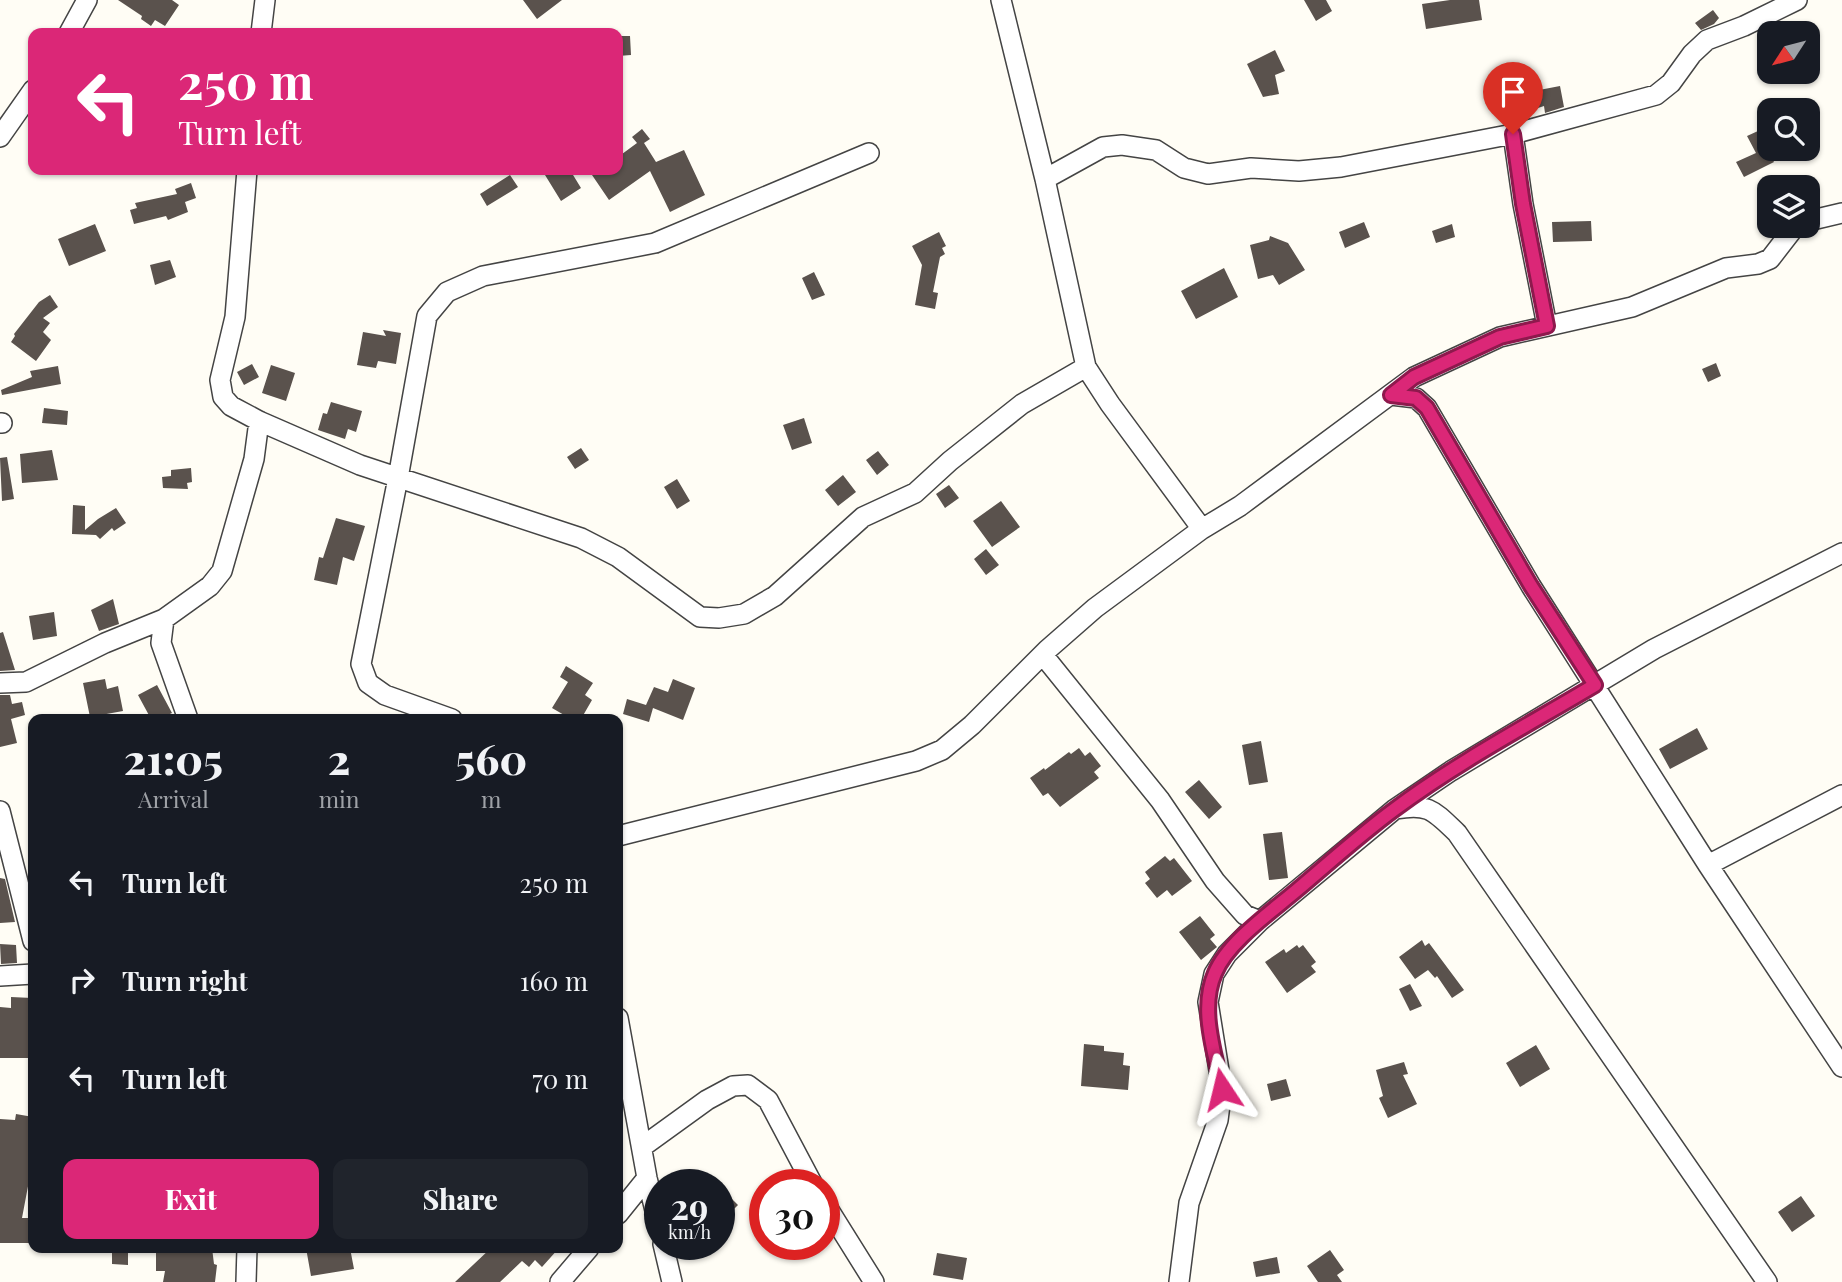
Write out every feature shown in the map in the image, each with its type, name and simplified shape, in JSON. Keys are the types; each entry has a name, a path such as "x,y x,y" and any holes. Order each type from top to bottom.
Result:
{"street":[{"path":"72,28 87,0"},
{"path":"262,28 265,0"},
{"path":"1001,0 1045,179 1086,367 1202,529"},
{"path":"1045,179 1103,147 1122,145 1156,150 1184,168 1208,174 1251,168 1299,171 1341,167 1513,134 1656,95 1671,83 1692,54 1707,40 1744,26 1797,0"},
{"path":"0,137 28,97"},
{"path":"1513,134 1523,204 1547,326"},
{"path":"438,714 385,695 368,683 361,664 427,316 447,292 483,276 655,243 869,153"},
{"path":"247,175 235,317 220,380 223,397 231,406 360,465 581,538 618,557 701,617 719,618 744,614 775,596 863,517 915,493 950,461 1022,404 1086,367"},
{"path":"1820,218 1842,212"},
{"path":"623,835 916,761 942,750 1095,608 1202,529 1240,506 1414,377 1500,337 1632,307 1726,268 1758,264 1770,258 1786,238"},
{"path":"1391,395 1416,398 1427,408 1531,586 1708,865 1842,1067"},
{"path":"0,683 26,681 105,643 164,619 210,586 222,571 254,459 259,421"},
{"path":"1180,1282 1189,1203 1218,1121 1222,1089 1208,1002 1214,974 1227,954 1260,921 1395,809 1451,771 1654,649 1842,553"},
{"path":"164,619 161,643 186,714"},
{"path":"1043,656 1160,800 1214,881 1245,915 1260,921"},
{"path":"1708,865 1842,795"},
{"path":"1395,809 1418,805 1437,813 1457,833 1767,1282"},
{"path":"0,811 28,921"},
{"path":"0,976 28,974"},
{"path":"623,1045 646,1169"},
{"path":"642,1147 707,1100 733,1086 748,1085 768,1100 805,1169"},
{"path":"623,1209 644,1182"},
{"path":"623,1216 644,1214"},
{"path":"840,1228 874,1282"},
{"path":"246,1282 247,1253"},
{"path":"560,1282 585,1253"},
{"path":"667,1260 672,1282"}],"building":[{"path":"118,0 172,0 179,5 165,26 155,20 151,26 141,19 142,16"},
{"path":"523,0 562,0 537,19"},
{"path":"1304,0 1326,0 1332,11 1316,21"},
{"path":"1479,0 1482,20 1426,29 1422,4"},
{"path":"1713,10 1719,18 1714,24 1701,30 1695,23"},
{"path":"623,36 630,36 631,55 623,56"},
{"path":"1275,50 1285,71 1275,75 1279,94 1263,97 1247,64"},
{"path":"1560,86 1564,107 1545,113 1544,106 1538,108 1534,91"},
{"path":"642,129 650,139 644,143 656,162 684,150 705,195 670,212 650,171 609,200 592,175 623,175 623,153 637,143 632,137"},
{"path":"1757,131 1757,161 1774,162 1744,177 1736,162 1756,153 1747,136"},
{"path":"510,175 518,187 487,206 480,194"},
{"path":"545,175 573,175 581,188 561,201"},
{"path":"191,183 196,198 185,202 188,212 168,220 166,216 134,224 130,210 137,208 135,203 177,194 175,189"},
{"path":"1591,221 1592,241 1553,242 1552,222"},
{"path":"1364,222 1370,237 1345,248 1339,232"},
{"path":"95,224 106,251 69,266 58,239"},
{"path":"1452,224 1455,237 1436,243 1432,231"},
{"path":"939,232 946,246 942,248 945,254 940,257 933,292 938,293 935,309 915,305 922,265 912,246"},
{"path":"1270,236 1288,243 1305,270 1279,285 1273,275 1258,279 1250,245 1269,240"},
{"path":"170,260 176,277 155,285 150,265"},
{"path":"1224,268 1238,297 1196,319 1181,291"},
{"path":"814,272 825,295 812,300 802,278"},
{"path":"50,295 58,307 43,318 50,323 43,332 51,340 36,361 11,342 14,334 39,302"},
{"path":"383,330 401,333 396,364 378,361 376,368 357,365 363,332 386,336"},
{"path":"1716,363 1721,376 1708,382 1702,369"},
{"path":"252,364 259,377 244,385 237,372"},
{"path":"271,365 295,373 286,401 262,393"},
{"path":"58,366 61,384 2,395 1,390 32,377 30,371"},
{"path":"331,402 362,411 356,432 348,429 345,439 318,430 323,413 327,414"},
{"path":"44,408 68,411 67,425 42,423"},
{"path":"804,418 812,443 792,450 783,425"},
{"path":"581,448 589,460 575,469 567,457"},
{"path":"52,450 58,480 22,483 20,454"},
{"path":"878,451 889,465 877,475 866,460"},
{"path":"7,457 14,499 2,501 0,458"},
{"path":"191,468 192,482 187,483 188,489 163,488 162,477 171,476 171,470"},
{"path":"843,475 856,492 838,506 825,490"},
{"path":"677,479 690,501 677,509 664,487"},
{"path":"949,485 959,498 945,508 936,494"},
{"path":"1001,501 1020,527 992,547 973,521"},
{"path":"73,505 85,506 85,530 116,508 126,523 114,531 112,528 100,539 96,535 72,534"},
{"path":"336,518 365,526 354,561 343,557 337,585 314,580 319,557 323,558"},
{"path":"986,549 999,565 986,575 974,559"},
{"path":"113,599 119,624 99,631 91,610"},
{"path":"54,612 57,636 33,640 29,616"},
{"path":"3,632 15,670 0,671 0,633"},
{"path":"566,666 593,683 585,695 592,700 584,714 562,714 552,708 568,682 560,677"},
{"path":"105,679 107,689 118,686 123,711 89,714 83,683"},
{"path":"673,679 695,688 683,720 653,708 649,722 623,714 627,699 646,705 654,687 668,692"},
{"path":"157,685 172,713 148,714 138,695"},
{"path":"0,695 10,695 12,704 22,702 25,715 11,719 17,743 0,747"},
{"path":"1697,728 1708,749 1670,769 1659,749"},
{"path":"1261,741 1268,782 1249,785 1242,745"},
{"path":"1079,748 1085,756 1090,752 1101,766 1094,772 1099,778 1060,807 1048,793 1043,796 1030,778"},
{"path":"1199,780 1222,807 1209,819 1185,792"},
{"path":"1282,832 1288,878 1269,880 1263,834"},
{"path":"1165,856 1170,861 1174,858 1192,881 1172,896 1167,890 1157,898 1145,883 1150,879 1145,872"},
{"path":"0,878 5,879 15,922 0,923"},
{"path":"1200,916 1215,935 1210,939 1217,947 1201,960 1179,932"},
{"path":"1422,940 1425,946 1429,943 1464,990 1452,998 1437,976 1435,978 1428,970 1415,979 1399,957"},
{"path":"0,944 16,945 17,963 1,964"},
{"path":"1297,945 1299,948 1303,945 1316,962 1311,966 1316,972 1287,993 1265,962 1284,949 1286,953"},
{"path":"1410,984 1422,1006 1410,1011 1399,989"},
{"path":"11,997 28,998 28,1058 0,1058 0,1007 11,1008"},
{"path":"1084,1044 1104,1046 1104,1051 1124,1053 1123,1065 1130,1066 1128,1090 1081,1086"},
{"path":"1536,1045 1550,1069 1520,1087 1506,1063"},
{"path":"1404,1062 1408,1074 1403,1075 1417,1104 1388,1118 1379,1098 1383,1096 1376,1070"},
{"path":"1286,1079 1291,1096 1271,1101 1267,1084"},
{"path":"16,1114 28,1116 28,1186 22,1218 28,1218 28,1243 0,1243 0,1119 15,1120"},
{"path":"1801,1196 1815,1216 1792,1232 1778,1212"},
{"path":"1330,1250 1344,1270 1337,1275 1342,1282 1318,1282 1307,1266"},
{"path":"112,1253 128,1253 128,1265 112,1264"},
{"path":"156,1253 213,1253 214,1264 217,1265 215,1282 163,1282 165,1271 156,1271"},
{"path":"307,1253 351,1253 354,1269 311,1276"},
{"path":"486,1253 555,1253 542,1267 535,1260 529,1267 522,1261 500,1282 455,1282"},
{"path":"937,1253 967,1258 963,1280 933,1275"},
{"path":"1277,1257 1280,1273 1256,1277 1253,1262"}],"route":[{"path":"1222,1089 1208,1002 1214,974 1227,954 1260,921 1395,809 1451,771 1595,685 1531,586 1427,408 1416,398 1391,395 1414,377 1500,337 1547,326 1523,204 1513,134"}]}
